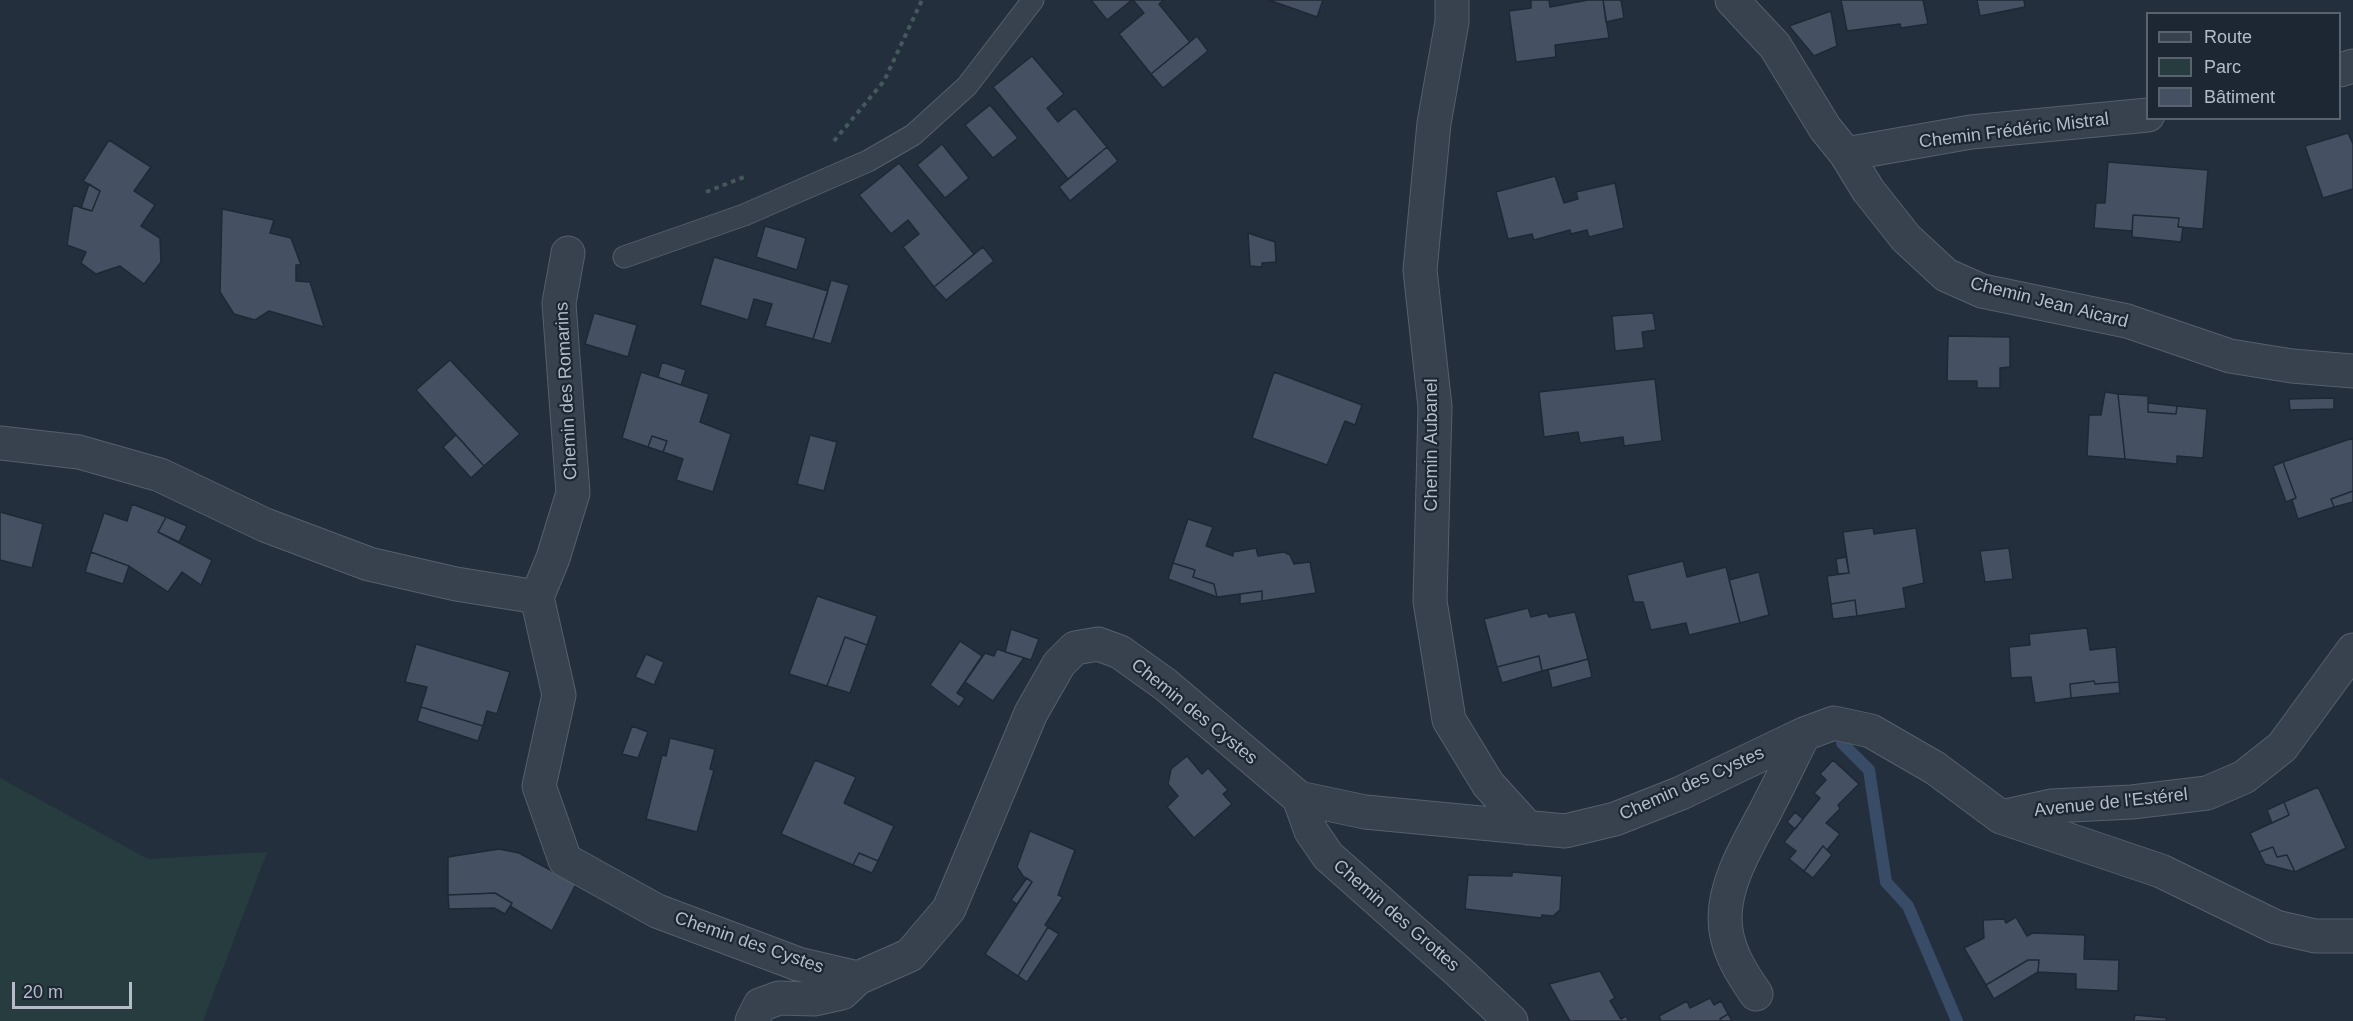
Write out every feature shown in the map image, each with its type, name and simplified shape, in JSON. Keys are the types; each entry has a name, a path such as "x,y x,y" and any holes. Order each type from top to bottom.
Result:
{"street":[{"name":"Chemin Aubanel","path":"1452,0 1452,22 1434,123 1420,270 1436,407 1430,601 1449,720 1488,784 1528,828"},
{"name":"Chemin Jean Aicard","path":"1747,5 1825,128 1846,154 1868,190 1906,238 1946,275 1973,287 2056,308 2127,321 2230,356 2292,366 2353,371"},
{"name":"Chemin Frédéric Mistral","path":"1846,154 1971,132 2146,116"},
{"name":"Chemin des Romarins","path":"537,597 553,558 573,494 560,303 568,253"},
{"path":"0,443 79,452 160,475 265,525 369,564 456,584 537,597"},
{"name":"Chemin des Cystes","path":"537,597 559,695 539,786 565,860 657,911 798,964 858,978 910,955 949,909 1031,713 1059,663 1075,648 1098,644 1120,652 1166,685 1299,798 1365,813 1565,831 1614,819 1681,793 1804,734 1834,723 1871,731 1935,768 2001,817"},
{"name":"Avenue de l'Estérel","path":"2001,817 2051,806 2132,802 2207,793 2244,777 2282,747 2353,650"},
{"path":"1756,994 1740,971 1728,944 1725,919 1727,896 1744,852 1804,734"},
{"name":"Chemin des Grottes","path":"1299,798 1311,831 1328,856 1460,972 1511,1021"},
{"name":"Avenue de l'Estérel","path":"2001,817 2161,871 2276,927 2314,936 2353,936"},
{"path":"752,1021 760,1005 779,998 815,999 842,993 858,978"}],"lane":[{"path":"624,257 744,215 868,161 913,135 967,86 1033,0"}],"path":[{"path":"830,145 884,81 922,0"},
{"path":"699,195 753,174"}],"green space":[{"path":"0,778 148,859 267,852 203,1021 0,1021"}],"building":[{"path":"1091,0 1132,0 1107,20"},
{"path":"1133,0 1164,0 1159,4 1190,42 1151,74 1119,34 1144,13"},
{"path":"1269,0 1323,0 1317,17"},
{"path":"1531,0 1549,0 1550,7 1588,0 1603,0 1609,38 1555,45 1556,57 1516,62 1509,11 1531,8"},
{"path":"1603,0 1621,0 1624,18 1606,22"},
{"path":"1841,0 1923,0 1928,24 1901,28 1900,24 1847,31"},
{"path":"1977,0 2024,0 2025,7 1980,16"},
{"path":"1831,11 1837,46 1814,56 1789,26"},
{"path":"1197,36 1208,51 1163,88 1151,74"},
{"path":"1032,56 1064,94 1047,108 1058,122 1075,108 1107,147 1068,179 993,87"},
{"path":"990,105 1018,138 993,158 965,125"},
{"path":"2348,133 2353,144 2353,189 2323,198 2305,146"},
{"path":"109,140 151,167 134,191 155,205 141,226 160,238 161,262 144,284 120,266 96,274 81,263 86,252 67,245 73,205 92,211 100,191 83,181"},
{"path":"942,144 969,178 945,198 917,165"},
{"path":"1107,147 1118,161 1070,201 1059,187"},
{"path":"2108,162 2208,170 2203,229 2178,227 2179,218 2133,215 2132,231 2094,228 2096,203 2105,203"},
{"path":"899,163 974,254 934,287 903,247 919,234 908,220 891,234 859,195"},
{"path":"1555,176 1564,203 1578,199 1576,192 1615,183 1624,228 1589,237 1587,230 1571,234 1570,230 1534,240 1532,234 1508,239 1496,192"},
{"path":"89,184 100,191 92,211 81,208"},
{"path":"222,209 274,220 270,233 291,238 301,265 296,265 296,281 310,282 324,327 269,311 255,320 234,314 220,292"},
{"path":"2133,215 2179,218 2178,227 2183,227 2181,242 2132,237"},
{"path":"765,226 806,238 797,270 756,257"},
{"path":"1248,233 1275,242 1276,262 1262,263 1262,267 1250,266"},
{"path":"983,247 994,261 946,300 934,287"},
{"path":"714,257 828,291 813,339 765,326 772,304 754,299 748,320 700,305"},
{"path":"831,280 849,285 831,344 813,339"},
{"path":"594,313 637,325 628,357 585,344"},
{"path":"1653,313 1656,330 1642,332 1644,348 1615,351 1612,316"},
{"path":"1948,336 2010,337 2010,367 2000,368 2000,388 1977,388 1977,381 1947,381"},
{"path":"450,360 520,434 484,466 416,390"},
{"path":"662,362 686,370 681,385 658,377"},
{"path":"641,372 709,394 700,422 731,434 713,492 676,480 683,459 663,452 667,441 652,436 648,447 622,438"},
{"path":"1274,372 1362,405 1355,425 1345,421 1327,465 1252,438"},
{"path":"1655,379 1662,441 1624,446 1623,437 1580,443 1578,432 1544,437 1539,392"},
{"path":"2105,392 2118,394 2125,459 2087,456 2089,415 2101,415"},
{"path":"2118,394 2148,396 2148,412 2176,414 2177,406 2207,409 2203,458 2177,456 2177,464 2125,459"},
{"path":"2334,398 2334,409 2290,410 2289,399"},
{"path":"2148,403 2177,406 2176,414 2148,412"},
{"path":"456,435 484,466 471,478 443,447"},
{"path":"810,435 837,442 824,491 797,484"},
{"path":"652,436 667,441 663,452 648,447"},
{"path":"2353,438 2353,491 2331,499 2334,507 2298,519 2292,500 2296,498 2283,462"},
{"path":"2283,462 2296,498 2286,502 2273,466"},
{"path":"2353,491 2353,502 2334,507 2331,499"},
{"path":"132,504 166,517 158,532 212,560 201,585 182,572 168,592 129,566 91,552 104,513 127,521"},
{"path":"0,512 43,524 32,568 0,560"},
{"path":"166,517 187,526 179,542 158,532"},
{"path":"1188,519 1213,527 1206,546 1233,556 1233,552 1256,548 1258,556 1284,552 1290,555 1294,564 1310,562 1316,593 1262,601 1262,591 1217,597 1214,584 1193,577 1195,570 1173,563"},
{"path":"1873,528 1874,534 1916,528 1924,583 1903,588 1906,608 1857,616 1855,600 1831,604 1827,576 1849,573 1843,532"},
{"path":"2009,548 2013,579 1985,582 1980,551"},
{"path":"91,552 129,566 123,584 85,572"},
{"path":"1846,557 1849,573 1838,574 1836,559"},
{"path":"1683,561 1687,577 1726,567 1740,623 1689,635 1686,623 1651,630 1643,602 1634,602 1627,575"},
{"path":"1173,563 1195,570 1193,577 1214,584 1217,597 1168,579"},
{"path":"1759,572 1769,615 1740,623 1729,580"},
{"path":"1262,591 1262,601 1240,604 1240,594"},
{"path":"817,596 877,616 867,645 845,637 827,686 789,674"},
{"path":"1855,600 1857,616 1833,619 1831,604"},
{"path":"1528,608 1531,617 1547,613 1549,617 1575,612 1588,659 1542,671 1539,656 1497,667 1484,619"},
{"path":"2087,628 2090,650 2116,647 2119,682 2095,684 2094,681 2070,684 2071,698 2035,703 2031,677 2011,678 2009,647 2030,645 2029,634"},
{"path":"1011,629 1039,639 1031,660 1005,652"},
{"path":"845,637 867,645 850,693 827,686"},
{"path":"960,641 982,656 957,693 965,698 959,707 930,685"},
{"path":"416,644 510,672 497,714 487,711 483,726 421,707 427,687 405,682"},
{"path":"997,649 1024,658 993,701 965,682 985,653 994,656"},
{"path":"646,654 664,662 654,685 635,677"},
{"path":"1539,656 1542,671 1502,683 1497,667"},
{"path":"1588,659 1592,677 1552,688 1548,670"},
{"path":"2094,681 2095,684 2119,682 2120,693 2071,698 2070,684"},
{"path":"421,707 483,726 478,741 417,721"},
{"path":"632,726 648,732 638,758 622,754"},
{"path":"670,738 715,749 710,769 714,770 697,832 646,819 662,755 666,756"},
{"path":"1187,756 1202,774 1208,768 1228,790 1223,794 1232,804 1194,838 1167,807 1178,796 1168,784 1171,769"},
{"path":"815,760 856,777 844,803 894,826 878,861 859,853 853,865 781,834"},
{"path":"1833,760 1859,784 1838,805 1840,809 1826,823 1840,834 1827,850 1823,846 1804,871 1789,859 1796,851 1784,842 1820,798 1814,793 1826,780 1820,774"},
{"path":"2318,787 2346,848 2295,872 2287,855 2277,857 2273,847 2259,852 2250,833 2289,815 2284,802"},
{"path":"2284,802 2289,815 2272,823 2267,810"},
{"path":"1795,812 1803,819 1795,829 1787,822"},
{"path":"1030,831 1075,850 1058,895 1063,897 1045,925 1048,927 1018,976 985,954 1032,882 1023,876 1017,867"},
{"path":"1823,846 1832,855 1813,878 1804,871"},
{"path":"2273,847 2277,857 2287,855 2295,872 2265,864 2259,852"},
{"path":"499,849 519,853 576,884 552,931 510,906 512,903 495,893 448,895 448,857"},
{"path":"859,853 878,861 872,873 853,865"},
{"path":"1512,872 1562,876 1560,910 1553,916 1542,915 1541,918 1465,909 1468,875 1512,876"},
{"path":"1027,878 1032,882 1017,904 1011,900"},
{"path":"495,893 512,903 505,914 494,908 449,909 448,895"},
{"path":"2016,917 2027,936 2033,933 2085,935 2084,959 2119,960 2118,991 2076,989 2076,974 2038,972 2039,960 2028,960 1986,985 1964,948 1984,938 1983,920 2004,919 2006,923"},
{"path":"1048,927 1059,934 1027,982 1018,976"},
{"path":"2028,960 2039,960 2038,972 1994,999 1986,985"},
{"path":"1600,971 1615,998 1610,1001 1621,1019 1626,1016 1629,1021 1570,1021 1549,984"},
{"path":"1710,998 1714,1005 1721,1001 1728,1014 1720,1019 1721,1021 1661,1021 1659,1016 1687,1001 1690,1008"},
{"path":"1728,1014 1732,1021 1721,1021 1720,1019"},
{"path":"2135,1015 2167,1018 2166,1021 2134,1021"}],"waterway":[{"path":"1842,743 1869,770 1886,882 1908,906 1957,1021"}]}
